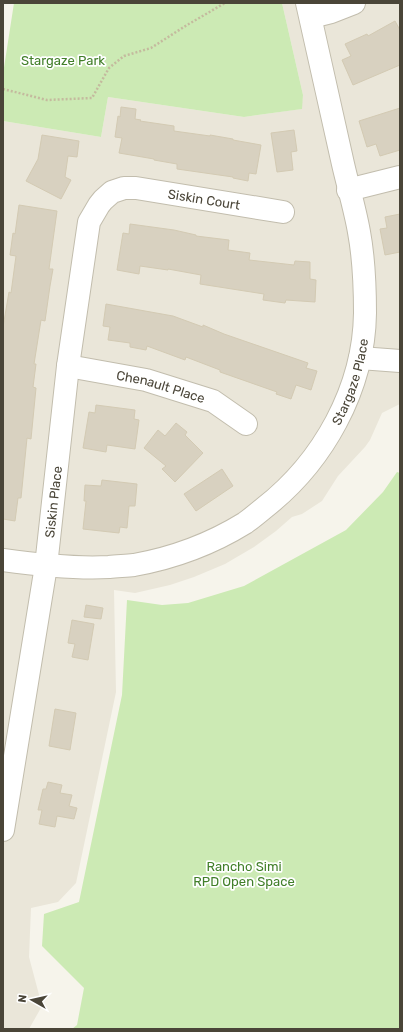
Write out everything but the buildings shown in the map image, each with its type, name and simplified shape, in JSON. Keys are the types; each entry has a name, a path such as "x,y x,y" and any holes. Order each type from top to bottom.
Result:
{"street":[{"path":"309,10 331,12 354,3"},
{"name":"Stargaze Place","path":"3,560 46,566 92,568 132,565 172,556 210,542 246,522 278,497 306,467 330,434 348,397 360,358 365,316 364,273 359,231 348,190 309,10"},
{"path":"348,190 400,177"},
{"name":"Siskin Court","path":"124,188 136,188 284,212"},
{"name":"Siskin Place","path":"3,830 46,566 68,366 89,222 103,200 112,192 124,188"},
{"path":"360,358 400,361"},
{"name":"Chenault Place","path":"68,366 146,380 213,401 246,424"}],"path":[{"path":"3,89 47,100 92,98 110,68 124,56 151,48 186,25 225,3"}],"shaded area":[{"path":"282,3 400,3 400,404 382,413 370,440 338,476 322,501 302,514 292,517 254,547 225,564 170,585 135,593 114,590 116,692 76,883 58,902 31,908 29,957 42,1006 29,1029 3,1029 3,121 101,137 108,97 244,117 301,109 303,95"}],"green space":[{"name":"Stargaze Park","path":"14,3 282,3 303,95 302,109 244,117 108,97 101,137 3,121 3,74"},
{"name":"Rancho Simi RPD Open Space","path":"397,472 400,473 400,1029 72,1029 77,1025 84,988 42,946 44,914 79,902 122,695 127,600 162,605 188,603 244,586 346,530 383,492"}]}
